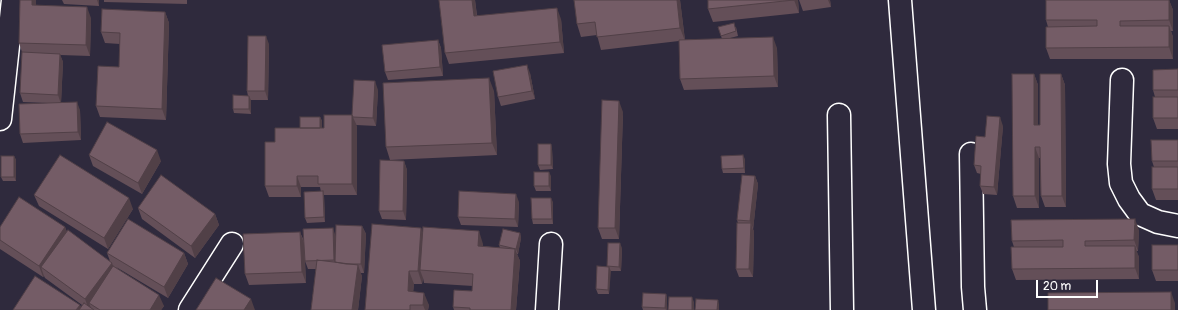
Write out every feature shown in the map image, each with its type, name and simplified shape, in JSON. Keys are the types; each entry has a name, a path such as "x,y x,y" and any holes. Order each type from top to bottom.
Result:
{"street":[{"path":"0,119 13,0"},
{"path":"900,0 924,310"},
{"path":"1122,80 1119,164 1121,183 1129,199 1140,214 1158,222 1178,226"},
{"path":"840,115 842,310"},
{"path":"971,154 973,287 975,310"},
{"path":"190,310 232,244"},
{"path":"547,310 551,244"}],"building":[{"path":"20,0 32,0 32,5 87,7 86,45 19,43"},
{"path":"439,0 472,0 474,16 557,8 560,42 445,53"},
{"path":"574,0 677,0 680,28 597,37 595,22 577,24"},
{"path":"708,0 794,0 708,9"},
{"path":"1046,0 1169,0 1169,20 1120,21 1120,26 1169,26 1169,47 1046,48 1046,27 1097,26 1097,20 1046,20"},
{"path":"102,9 165,12 162,109 96,106 98,66 119,67 120,33 101,32"},
{"path":"734,23 736,31 721,36 718,27"},
{"path":"248,36 266,36 265,91 247,91"},
{"path":"773,37 774,76 680,79 679,40"},
{"path":"438,40 440,67 385,72 382,45"},
{"path":"22,52 60,54 58,95 20,93"},
{"path":"527,65 532,91 498,97 493,71"},
{"path":"1178,69 1178,90 1153,90 1153,70"},
{"path":"1012,74 1034,74 1034,125 1040,125 1040,74 1061,74 1062,196 1041,196 1040,147 1035,147 1035,196 1013,196"},
{"path":"489,78 492,143 386,147 383,83"},
{"path":"354,80 375,81 373,118 353,117 352,115"},
{"path":"233,95 249,96 249,109 233,109"},
{"path":"1153,97 1178,97 1178,118 1153,118"},
{"path":"602,100 619,101 615,228 598,228"},
{"path":"77,102 78,132 20,134 19,104"},
{"path":"324,115 352,115 352,184 318,184 318,176 297,176 297,186 265,186 265,142 275,142 275,128 324,128"},
{"path":"987,116 1000,117 994,187 980,186 981,166 974,165 976,136 985,137"},
{"path":"300,117 320,117 320,128 300,128"},
{"path":"107,122 157,150 138,183 89,155"},
{"path":"1151,140 1178,140 1178,161 1152,161"},
{"path":"538,144 551,144 551,165 538,165"},
{"path":"60,155 129,198 104,238 34,195"},
{"path":"743,155 744,168 722,169 721,156"},
{"path":"1,156 14,156 14,177 1,177"},
{"path":"380,160 404,161 403,211 379,211"},
{"path":"1152,167 1178,167 1178,189 1152,189"},
{"path":"534,172 549,172 549,186 534,186"},
{"path":"161,175 215,214 191,246 138,208"},
{"path":"742,175 755,176 750,221 737,220"},
{"path":"323,191 324,217 305,218 304,192"},
{"path":"459,191 516,194 515,219 458,217"},
{"path":"19,197 65,227 39,266 0,240 0,227"},
{"path":"531,198 551,198 552,219 532,219"},
{"path":"128,219 184,253 164,287 107,253"},
{"path":"1135,219 1134,240 1085,241 1085,246 1135,246 1135,268 1012,269 1011,247 1063,247 1063,240 1012,241 1011,220"},
{"path":"737,223 751,223 749,269 736,269"},
{"path":"372,224 421,228 418,271 409,271 408,291 424,293 423,305 410,305 410,310 365,310"},
{"path":"336,225 362,226 361,264 335,262"},
{"path":"423,227 479,231 478,246 515,249 511,310 470,310 470,308 453,307 454,290 472,291 473,274 420,270"},
{"path":"333,228 334,260 305,261 303,229"},
{"path":"503,229 520,233 516,249 499,245"},
{"path":"68,230 112,263 85,299 41,267"},
{"path":"300,232 302,272 245,274 243,234"},
{"path":"608,243 620,243 619,267 607,266"},
{"path":"1152,245 1178,245 1178,270 1152,270"},
{"path":"317,260 358,265 352,310 311,310"},
{"path":"113,266 159,295 150,310 100,310 89,303"},
{"path":"597,266 609,267 608,290 596,289"},
{"path":"35,276 80,305 76,310 13,310"},
{"path":"216,278 251,299 244,310 196,310"},
{"path":"1171,292 1171,310 1048,310 1048,293"},
{"path":"643,293 666,294 665,308 642,307"},
{"path":"669,297 692,297 692,310 668,310"},
{"path":"696,299 718,300 717,310 695,310"},
{"path":"84,303 94,310 79,310"}]}
